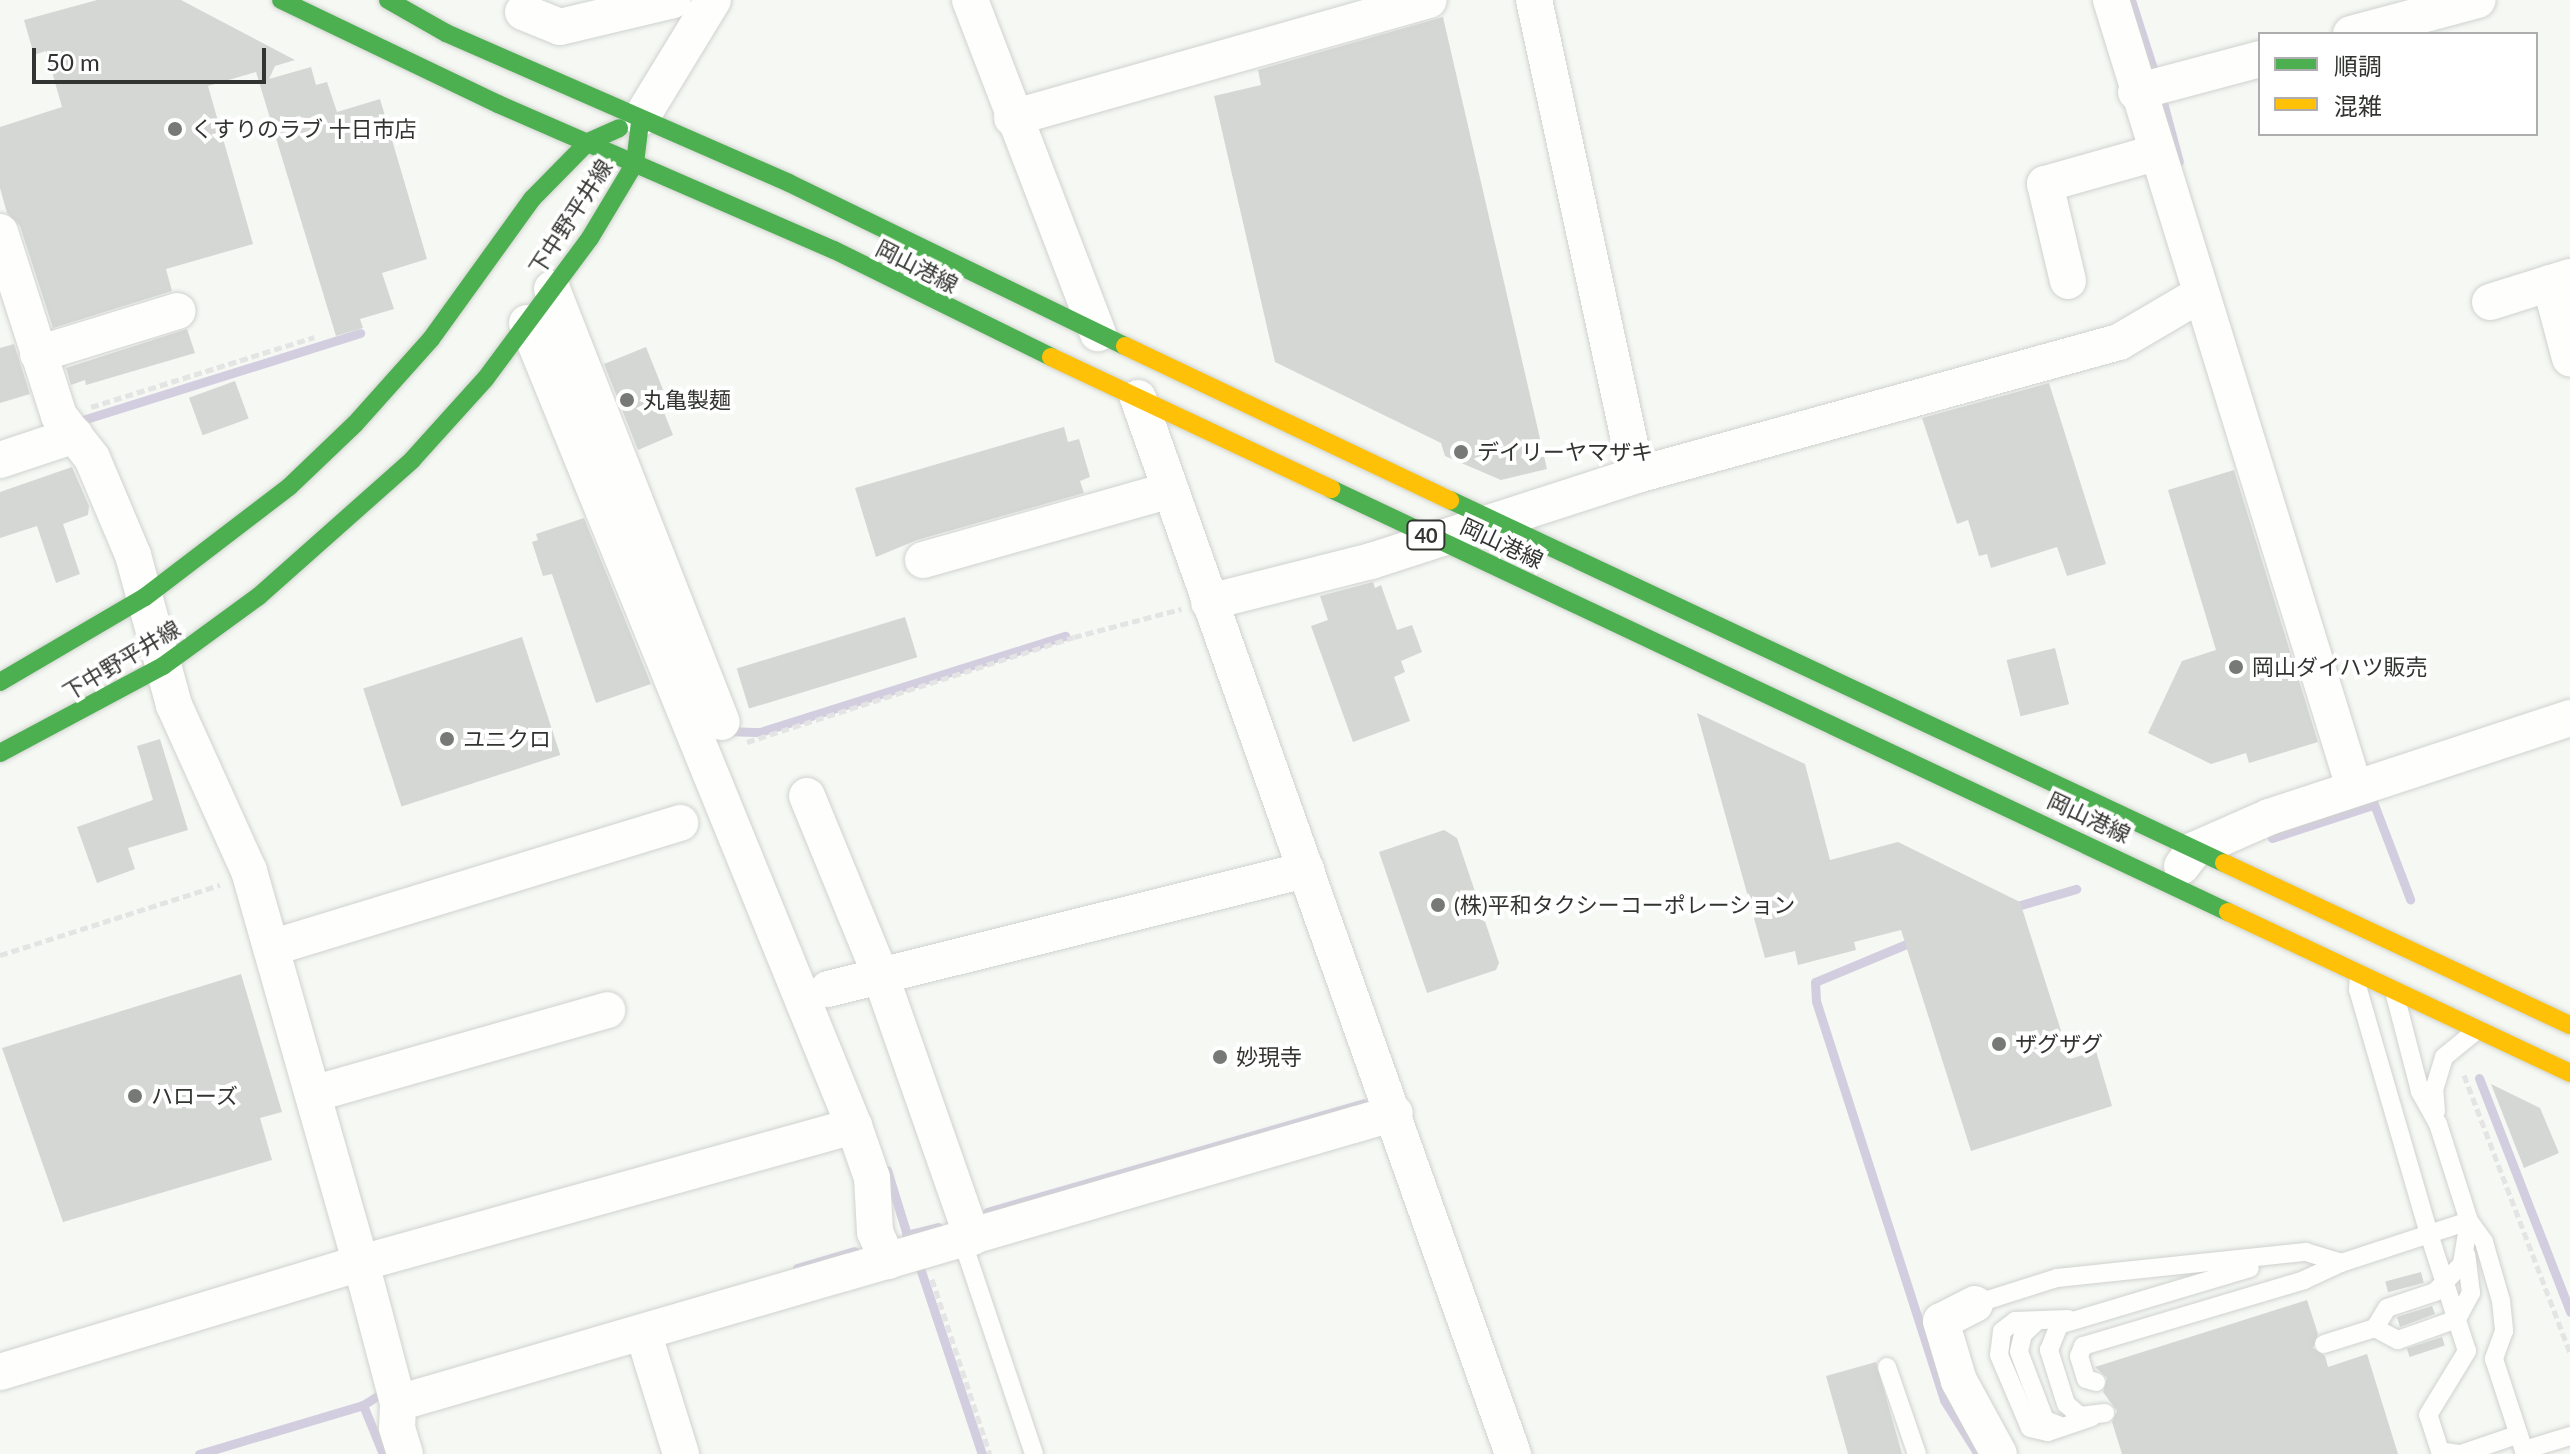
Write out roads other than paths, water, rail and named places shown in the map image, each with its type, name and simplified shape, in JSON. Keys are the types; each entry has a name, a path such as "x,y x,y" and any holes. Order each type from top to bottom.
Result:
{"main road":[{"name":"岡山港線","path":"281,0 588,142 834,250 1138,398 2171,882 2570,1073"},
{"name":"岡山港線","path":"388,0 440,16 641,118 789,183 1098,333 2570,1025"},
{"name":"下中野平井線","path":"0,682 145,597 217,547 355,424 431,339 508,239 532,199 588,142 641,118"},
{"name":"下中野平井線","path":"0,753 163,666 259,596 353,516 486,378 590,238 635,163 641,118"}],"street":[{"path":"523,12 560,27 673,0"},
{"path":"641,118 713,0"},
{"path":"970,0 1012,118 1098,333"},
{"path":"1012,118 1429,0"},
{"path":"1534,0 1637,475"},
{"path":"2111,0 2152,88 2155,153 2199,295 2209,307 2354,787"},
{"path":"2358,32 2478,0"},
{"path":"2152,88 2258,60"},
{"path":"2068,281 2045,184 2155,153"},
{"path":"3,254 66,424 92,458 133,555 174,705 250,875 361,1263 398,1403 397,1428 405,1454"},
{"path":"2490,302 2560,280 2570,358"},
{"path":"552,289 731,733"},
{"path":"1209,602 1371,561 1432,537 1637,475 2119,342 2199,295"},
{"path":"38,354 178,311"},
{"path":"527,323 854,1126 872,1178 875,1232 888,1261"},
{"path":"1138,398 1395,1113 1513,1454"},
{"path":"0,435 66,424"},
{"path":"0,460 66,424"},
{"path":"923,560 1170,490"},
{"path":"2171,882 2194,850 2354,787 2570,718"},
{"path":"807,796 880,974 967,1238"},
{"path":"271,948 680,823"},
{"path":"828,989 880,974 990,953 1306,870"},
{"path":"313,1094 607,1010"},
{"path":"398,1403 1395,1113"},
{"path":"0,1372 361,1263 854,1126"},
{"path":"1975,1304 1941,1321 1959,1381 1999,1454"},
{"path":"643,1332 681,1454"}],"lane":[{"path":"2389,940 2360,974 2358,990 2429,1234 2467,1351 2428,1415 2440,1451 2459,1454 2570,1436"},
{"path":"2389,940 2393,990 2420,1091 2438,1124 2469,1221 2484,1242 2501,1301 2504,1331 2494,1359 2522,1446"},
{"path":"2438,1124 2438,1071 2453,1046 2479,1029"},
{"path":"2096,1382 2086,1379 2079,1356 2083,1346 2304,1280 2341,1263 2469,1221"},
{"path":"2324,1344 2375,1328 2387,1308 2446,1285 2457,1274 2469,1221"},
{"path":"967,1238 1034,1454"},
{"path":"2375,1328 2398,1340 2457,1319 2471,1293 2465,1248"},
{"path":"1975,1304 2057,1278 2306,1252 2341,1263"},
{"path":"2068,1319 2053,1334 2051,1359 2066,1404 2080,1416 2099,1415 2041,1433 2026,1425 1999,1355 1999,1337 2007,1326 2021,1320 2035,1323 2068,1319 2306,1252"},
{"path":"1887,1367 1917,1454"}],"waterway":[{"path":"2131,0 2157,81"},
{"path":"2161,95 2179,162"},
{"path":"73,423 360,333"},
{"path":"727,731 760,732 1065,636"},
{"path":"2369,791 2410,899"},
{"path":"2272,838 2373,805"},
{"path":"2010,908 2076,889"},
{"path":"1916,940 1815,982 1816,1001 1944,1400 1978,1454"},
{"path":"2479,1078 2570,1312"},
{"path":"987,1212 1364,1103"},
{"path":"887,1170 908,1238"},
{"path":"906,1235 938,1227"},
{"path":"797,1268 855,1251"},
{"path":"920,1268 982,1454"},
{"path":"383,1454 363,1405 385,1391"},
{"path":"199,1454 363,1405"}],"place":[{"name":"くすりのラブ 十日市店","path":"175,129"},
{"name":"丸亀製麺","path":"627,400"},
{"name":"デイリーヤマザキ","path":"1461,452"},
{"name":"岡山ダイハツ販売","path":"2236,667"},
{"name":"ユニクロ","path":"447,739"},
{"name":"(株)平和タクシーコーポレーション","path":"1438,905"},
{"name":"ザグザグ","path":"1999,1044"},
{"name":"妙現寺","path":"1220,1057"},
{"name":"ハローズ","path":"135,1096"}]}
